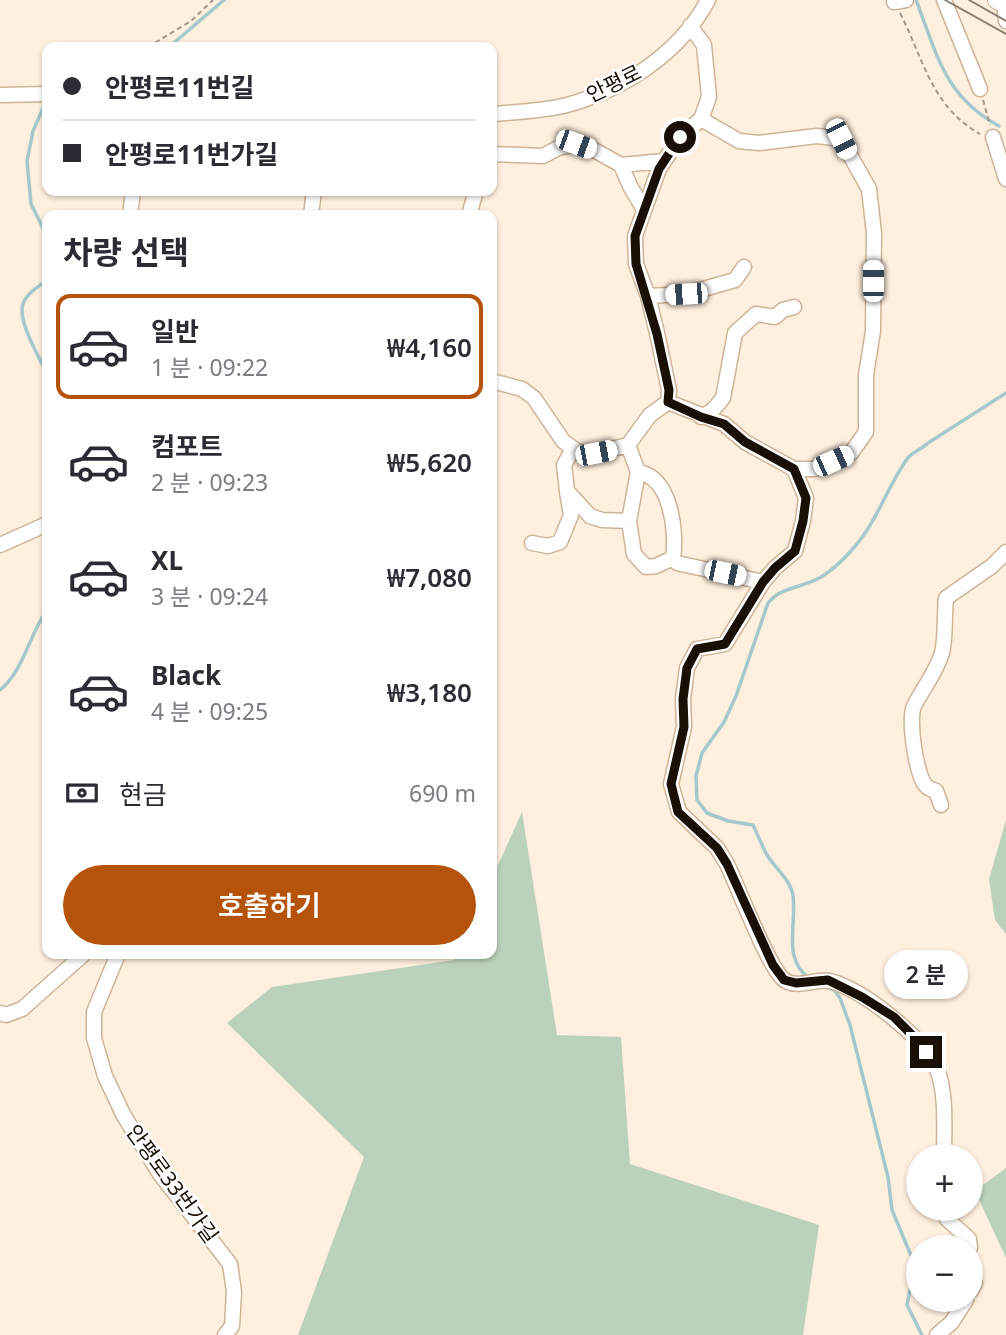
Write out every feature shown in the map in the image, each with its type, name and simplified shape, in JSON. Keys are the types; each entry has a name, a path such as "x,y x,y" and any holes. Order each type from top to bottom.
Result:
{"street":[{"name":"안평로","path":"497,113 566,105 626,82 649,67 680,38 708,0"},
{"path":"944,0 980,89"},
{"path":"497,382 522,389 534,398 563,440 578,452 596,453 628,445 650,415 668,402 669,390 648,296 636,264 634,250 643,208 664,162 680,137 701,119 709,97 704,45 690,26"},
{"path":"0,95 42,93"},
{"path":"668,402 724,424 745,442 794,469 814,469 851,453 866,432 866,375 873,331 874,233 869,189 841,139 817,136 759,143 739,141 701,119"},
{"path":"993,140 1006,179"},
{"path":"497,153 543,156 558,148 576,144 596,151 621,165 664,162"},
{"path":"621,165 643,208"},
{"path":"648,296 686,294 735,280 744,267"},
{"path":"701,417 712,411 723,398 735,333 756,314 775,317 783,310 794,307"},
{"path":"628,445 639,479 631,500 629,521 634,554 646,567 656,566 673,558"},
{"path":"532,543 548,546 560,542 571,515 565,465 573,449"},
{"path":"794,469 806,498 795,551 763,582 725,644 697,649 687,668 683,699 684,727 671,784 678,812 717,848 727,864 773,965 784,980 796,983 828,980 894,1017 915,1038 936,1067 944,1108 944,1144"},
{"path":"638,472 647,474 657,482 668,501 673,558 677,563 763,582"},
{"path":"567,491 590,516 602,520 629,521"},
{"path":"0,545 42,526"},
{"path":"941,805 936,791 927,787 919,774 913,708 932,678 941,655 945,635 946,598 992,566 1006,552"},
{"path":"0,1013 6,1015 22,1009 78,959"},
{"name":"안평로33번가길","path":"116,959 94,1012 94,1038 105,1076 124,1116 160,1174 230,1264 234,1292 232,1326 225,1335"},
{"path":"949,1221 965,1235"},
{"path":"234,1292 242,1335"},
{"path":"937,1335 952,1322 958,1312"}],"path":[{"path":"156,42 191,21 213,0"},
{"path":"901,1 925,74 939,99 970,128 993,140"},
{"path":"980,89 993,140"}],"green space":[{"path":"522,812 557,1035 621,1037 630,1164 819,1225 803,1335 298,1335 364,1157 227,1023 272,987 454,959 497,959 497,867"},
{"path":"1006,820 1006,934 995,920 989,879"},
{"path":"1006,1168 1006,1258 983,1208 983,1185"}],"waterway":[{"path":"175,42 224,0"},
{"path":"916,0 937,56 954,87 966,101 999,126"},
{"path":"42,110 33,131 27,161 31,204 42,226"},
{"path":"42,284 27,297 22,311 26,329 42,364"},
{"path":"809,978 801,970 793,951 792,890 767,855 753,825 728,821 707,813 697,800 696,776 702,753 724,722 736,696 768,603 780,593 814,581 836,566 867,530 909,457 1006,393"},
{"path":"0,690 15,673 42,618"},
{"path":"825,987 834,990 840,998 850,1025 888,1177 892,1210 915,1265 907,1305 922,1335"}],"tram line":[{"path":"945,0 1006,34"},
{"path":"969,0 1006,21"}],"route":[{"path":"680,137 659,169 638,223 634,250 657,334 669,390 668,402 724,424 745,442 794,469 806,498 795,551 763,582 725,644 697,649 687,668 683,699 684,727 671,784 678,812 717,848 727,864 773,965 784,980 796,983 828,980 862,997 894,1017 926,1052"}]}
